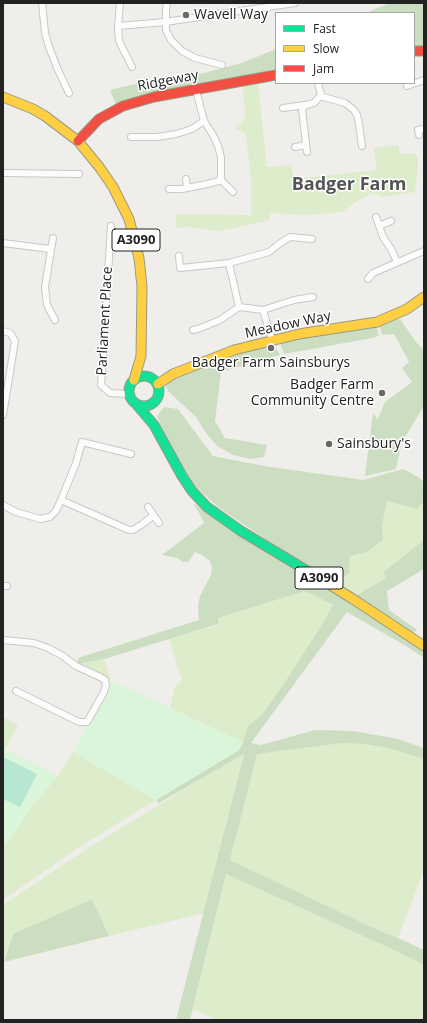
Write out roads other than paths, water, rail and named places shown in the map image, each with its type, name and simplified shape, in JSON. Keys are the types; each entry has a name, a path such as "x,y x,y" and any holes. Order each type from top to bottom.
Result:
{"main road":[{"name":"Ridgeway","path":"78,141 90,126 108,113 123,106 154,97 275,76"},
{"name":"A3090","path":"3,97 33,109 45,116 78,141 113,187 129,219 139,258 142,287 141,356 145,376"},
{"name":"Meadow Way","path":"158,384 173,374 223,354 272,340 299,334 377,322 407,309 424,297"},
{"name":"A3090","path":"134,380 141,356"},
{"path":"154,425 154,413 160,389 158,384 150,377 145,376 139,377 131,384 129,394 133,402 137,405 151,405 157,400"},
{"name":"A3090","path":"137,405 154,425 192,491 207,506 241,531 353,599 424,646"}],"street":[{"path":"42,3 45,32 49,47 69,93"},
{"path":"120,3 118,26 119,41 132,67"},
{"path":"167,3 165,22 166,30 171,40 182,51 195,58 222,65"},
{"path":"118,26 165,22 293,3"},
{"path":"318,84 321,95 327,99 345,103 354,110 357,115 362,146"},
{"path":"407,86 413,84"},
{"path":"196,90 204,121 218,146 222,164 220,179"},
{"path":"283,108 314,103 321,95"},
{"path":"306,105 303,107 302,113 307,152"},
{"path":"131,137 176,134 192,129 204,121"},
{"path":"149,129 149,137"},
{"path":"418,135 418,130 424,129"},
{"path":"295,147 306,145"},
{"path":"3,173 79,174"},
{"path":"186,179 187,188"},
{"path":"169,189 187,188 211,183 220,179"},
{"path":"220,179 233,192"},
{"path":"376,217 382,236 391,249 397,262"},
{"path":"379,226 391,221"},
{"name":"Parliament Place","path":"111,226 101,385 110,394 129,394"},
{"path":"179,256 180,268 229,263 270,252 290,237 312,240"},
{"path":"53,238 45,287 47,305 55,320"},
{"path":"3,243 50,249"},
{"path":"368,279 373,273 424,251"},
{"path":"229,263 240,307"},
{"path":"193,330 198,330 220,320 240,307 263,310 294,300 313,297"},
{"path":"263,310 272,340"},
{"path":"3,331 10,333 15,340 3,415"},
{"path":"3,505 16,512 40,519 50,517 56,511 61,500 76,463 82,442 131,454"},
{"path":"61,500 129,530 133,530 153,516"},
{"path":"148,507 159,523"},
{"path":"3,640 34,644 48,648 63,656 76,666 105,680 106,685 104,692 87,722 79,722 16,691"}],"place":[{"name":"Wavell Way","path":"186,15"},
{"name":"Badger Farm Sainsburys","path":"271,348"},
{"name":"Badger Farm Community Centre","path":"382,393"},
{"name":"Sainsbury's","path":"329,444"}],"district":[{"name":"Badger Farm","path":"349,185"}]}
